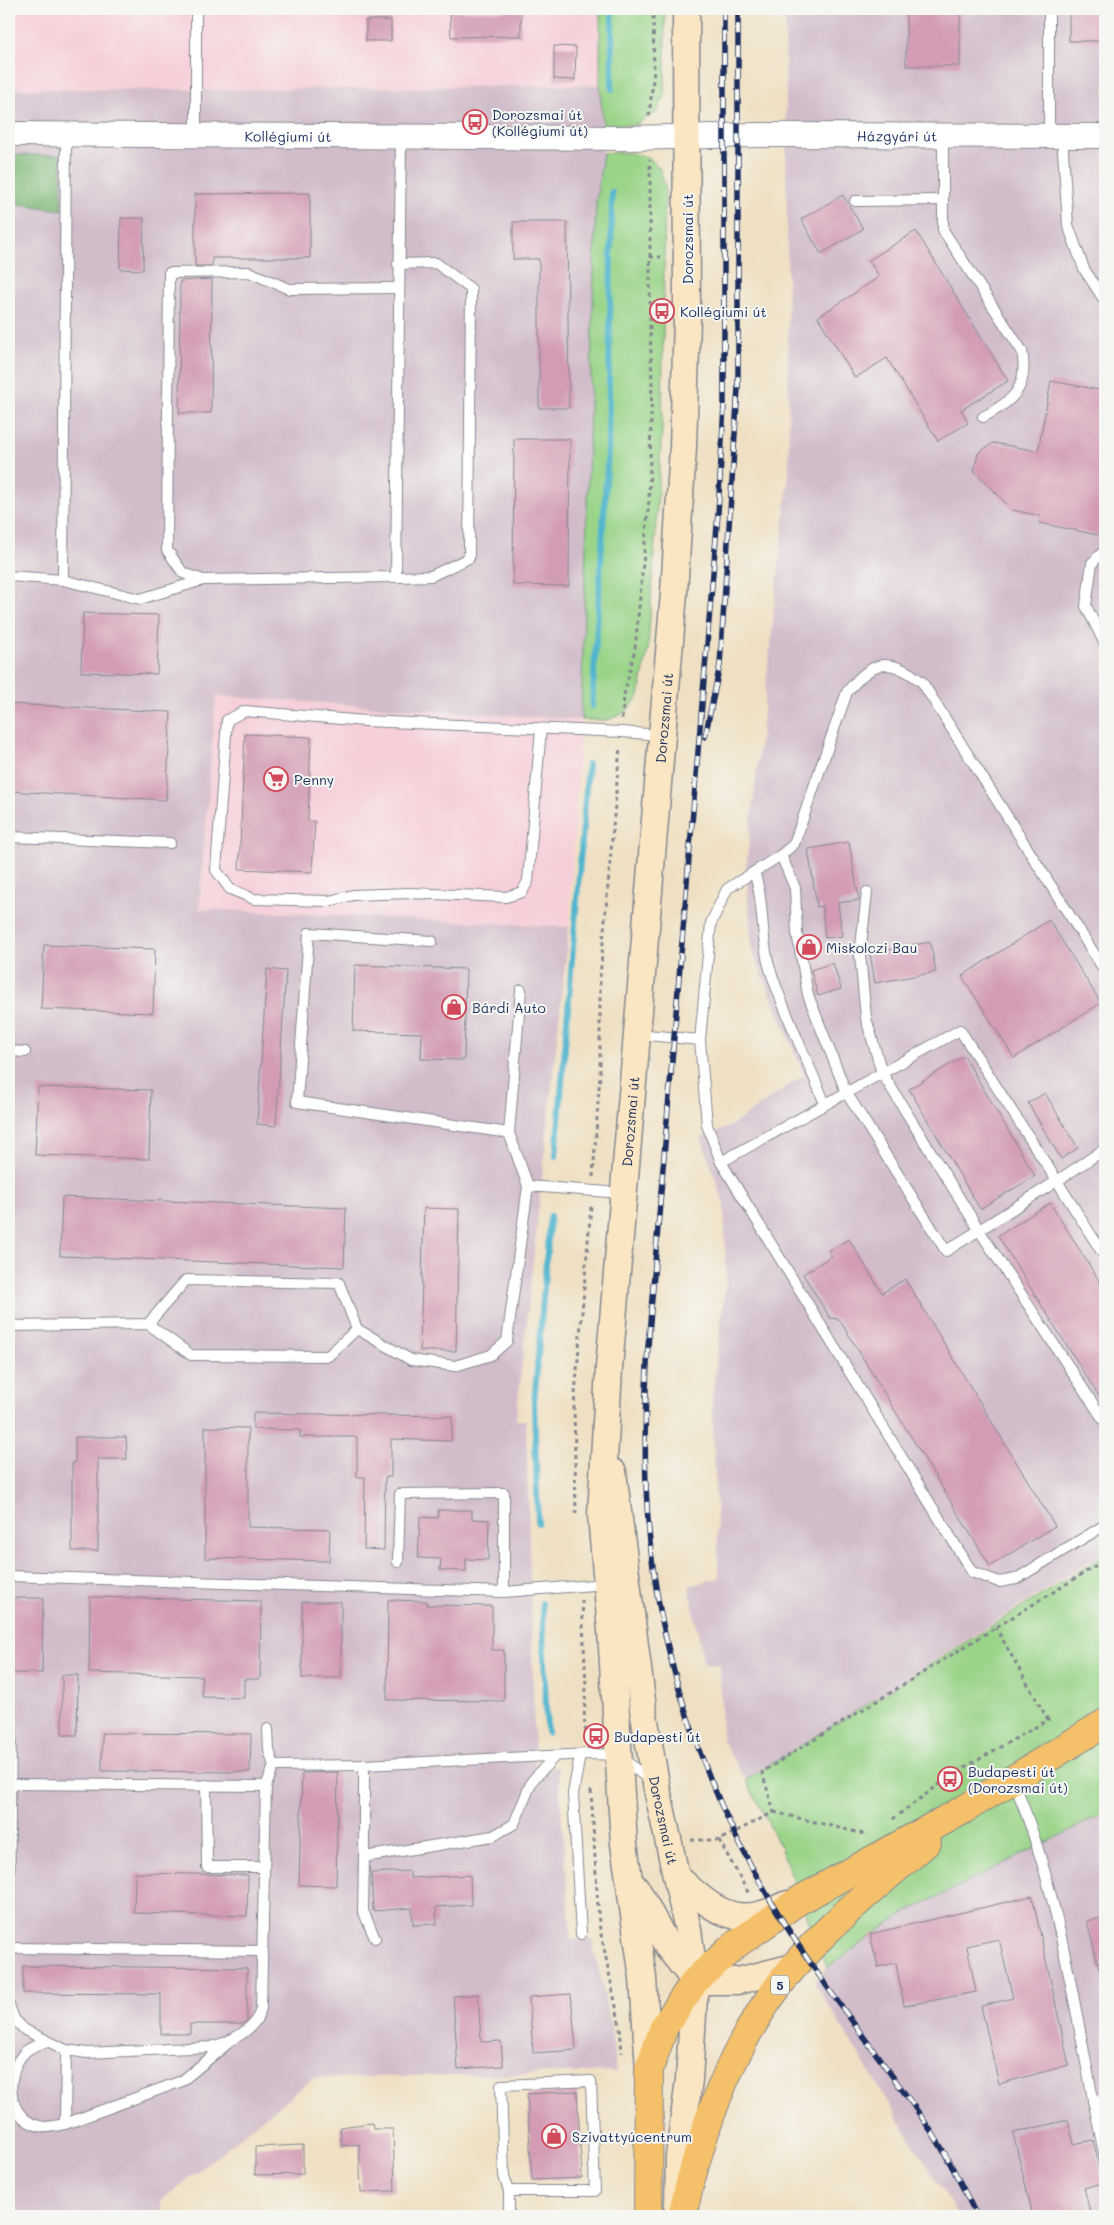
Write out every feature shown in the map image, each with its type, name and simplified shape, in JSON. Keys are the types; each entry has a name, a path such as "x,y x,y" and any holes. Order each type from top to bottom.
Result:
{"main road":[{"name":"Dorozsmai út","path":"648,2216 649,2069 643,1978 628,1872 601,1515 622,1193 662,735 684,447 687,320 686,9"},
{"name":"Dorozsmai út","path":"606,1426 620,1511 637,1660 657,1789 677,1877 696,1981 689,2080 679,2156 678,2216"},
{"name":"5","path":"649,2069 664,2027 696,1981 735,1945 798,1901 962,1810 1105,1723"},
{"name":"5","path":"682,2216 697,2151 716,2096 740,2046 793,1967 826,1934 962,1810"},
{"path":"628,1872 668,1947 696,1981 738,1981 793,1967"},
{"path":"677,1877 715,1909 734,1916 761,1915 798,1901"}],"street":[{"name":"Kollégiumi út","path":"9,134 687,137"},
{"name":"Házgyári út","path":"687,137 1105,136"}],"lane":[{"path":"196,9 196,136"},
{"path":"1049,9 1055,136 1068,225 1084,269 1105,301"},
{"path":"63,580 66,134"},
{"path":"396,577 398,264 401,136"},
{"path":"943,136 944,230 1022,351 1024,365 1017,394 1002,407 983,417"},
{"path":"854,201 943,200"},
{"path":"9,576 63,580 140,599 203,580 431,576 469,558 471,289 436,263 398,264"},
{"path":"203,580 183,573 168,550 169,273 249,272 290,289 398,288"},
{"path":"1105,550 1092,563 1086,606 1105,644"},
{"path":"1105,971 922,682 905,668 886,665 864,672 847,692 794,844 781,855 727,889 711,923 700,1040 707,1125 721,1162 972,1572 999,1582 1016,1579 1105,1524"},
{"path":"541,729 528,881 522,892 506,897 409,893 352,895 329,901 254,899 230,889 216,870 227,720 244,711 365,722 622,732 662,735"},
{"path":"9,837 170,843"},
{"path":"781,855 795,888 797,932 808,995 846,1092 946,1251 1105,1149"},
{"path":"754,872 760,891 762,926 770,968 825,1104"},
{"path":"867,892 860,955 866,1018 882,1073 979,1230 1105,1422"},
{"path":"432,941 309,933 297,1102 509,1133"},
{"path":"148,1324 186,1280 339,1283 357,1328 411,1360 455,1366 491,1355 507,1341 528,1186 509,1133 521,990"},
{"path":"721,1162 960,1030 1105,1257"},
{"path":"637,1034 700,1040"},
{"path":"9,1051 25,1052"},
{"path":"528,1186 622,1193"},
{"path":"9,1326 148,1324 191,1355 328,1356 357,1328"},
{"path":"398,1562 400,1494 504,1493 504,1592"},
{"path":"9,1576 504,1592 607,1584"},
{"path":"9,1910 11,1725"},
{"path":"47,2042 26,2051 17,2063 12,2075 11,2088 14,2103 20,2114 33,2123 45,2127 65,2124 182,2081 259,2018 266,1786 274,1766 269,1750 268,1730"},
{"path":"274,1766 364,1765 585,1754 619,1755 642,1772 657,1789"},
{"path":"581,1934 572,1794 585,1754"},
{"path":"364,1857 494,1836 514,1824 532,1781 555,1756"},
{"path":"364,1765 363,1911 375,1938"},
{"path":"1013,1778 1029,1817 1050,1890 1105,2157"},
{"path":"10,1784 266,1786"},
{"path":"206,1785 207,1867 264,1867"},
{"path":"9,1948 262,1951"},
{"path":"9,2005 14,2019 25,2030 66,2050 87,2053 211,2047 230,2042"},
{"path":"65,2124 66,2050"},
{"path":"508,2191 595,2191 591,2081 501,2085 504,2176 508,2191 509,2216"},
{"path":"1093,2102 1105,2099"}],"path":[{"path":"576,1521 574,1406 600,1074 600,977 624,695 636,649 649,500 652,382 649,106 654,71 653,9"},
{"path":"650,257 661,257"},
{"path":"774,1812 762,1772 1105,1560"},
{"path":"582,1586 586,1687 584,1718 585,1754 599,1924 620,2026 623,2058"},
{"path":"886,1824 953,1774 1048,1720 996,1628"},
{"path":"690,1840 719,1840 774,1812 872,1835"}],"shaded area":[{"path":"9,9 600,9 600,85 210,90 9,89"},
{"path":"785,9 1105,9 1105,1552 746,1780 722,1740 720,1665 704,1664 689,1586 719,1578 712,1399 726,1282 724,1203 701,1137 729,1127 804,1075 752,950 746,869 789,473"},
{"path":"600,85 603,153 596,203 581,720 216,696 199,909 569,927 516,1420 526,1420 535,1767 558,1768 571,1940 592,1939 610,2021 616,2072 313,2078 161,2201 162,2216 9,2216 9,89 210,90"},
{"path":"216,696 581,720 569,927 199,910"},
{"path":"1105,1813 1105,2216 958,2216 814,1982 827,1968 901,1915"}],"green space":[{"path":"600,9 665,9 665,96 656,113 634,125 603,126 600,85"},
{"path":"603,153 626,153 641,155 647,158 659,168 665,187 662,430 648,649 639,696 626,712 608,720 581,720 596,203"},
{"path":"9,155 61,155 62,210 9,203"},
{"path":"1105,1555 1105,1813 901,1915 827,1968 780,1846 746,1780"}],"building":[{"path":"906,9 960,9 960,66 906,66"},
{"path":"1069,9 1105,9 1105,41 1069,41"},
{"path":"450,11 521,11 521,36 451,37"},
{"path":"366,20 391,20 391,41 366,41"},
{"path":"554,46 576,47 575,80 554,79"},
{"path":"310,193 310,258 212,258 212,266 195,266 195,194"},
{"path":"843,195 863,229 821,254 801,219"},
{"path":"121,218 144,218 143,270 120,269"},
{"path":"513,222 567,222 569,408 539,408 539,259 513,259"},
{"path":"916,231 1008,381 961,410 968,423 938,441 887,358 855,378 818,317 879,277 869,260"},
{"path":"212,279 211,413 179,413 180,281"},
{"path":"1051,381 1105,391 1105,531 1098,535 1039,523 1040,516 1013,510 974,471 978,453 993,443 1038,451"},
{"path":"514,439 570,439 569,586 513,585"},
{"path":"83,613 159,615 157,674 81,672"},
{"path":"9,704 171,712 166,800 9,791"},
{"name":"Penny","path":"245,734 311,737 308,821 315,821 312,872 239,869"},
{"path":"849,842 859,900 838,903 842,936 825,938 822,906 817,907 808,849"},
{"path":"1049,920 1101,1003 1014,1058 962,976"},
{"path":"930,942 936,972 875,983 870,953"},
{"path":"44,945 155,949 153,1013 41,1009"},
{"path":"833,963 841,989 818,996 811,970"},
{"path":"355,965 466,969 464,1060 421,1059 422,1033 353,1031"},
{"path":"267,969 286,971 276,1126 257,1124"},
{"path":"964,1056 1035,1176 980,1209 909,1089"},
{"path":"38,1087 151,1090 149,1159 35,1155"},
{"path":"1045,1093 1078,1148 1061,1159 1028,1103"},
{"path":"62,1197 346,1208 344,1267 60,1256"},
{"path":"1050,1203 1105,1290 1105,1406 998,1236"},
{"path":"424,1208 459,1209 456,1351 420,1351"},
{"path":"849,1239 882,1293 905,1279 1055,1526 990,1566 839,1319 830,1318 803,1274 832,1256 828,1251"},
{"path":"253,1413 452,1416 451,1441 391,1439 391,1477 385,1477 384,1550 364,1549 365,1477 357,1477 357,1437 300,1437 300,1430 253,1429"},
{"path":"205,1427 248,1428 248,1527 330,1529 329,1561 205,1558"},
{"path":"75,1437 126,1437 127,1459 98,1459 98,1551 72,1551 72,1463 75,1463"},
{"path":"438,1510 472,1510 472,1519 489,1520 488,1560 466,1559 466,1571 440,1570 441,1559 418,1558 420,1517 438,1518"},
{"path":"90,1597 261,1601 260,1679 244,1679 244,1698 202,1697 202,1676 89,1673"},
{"path":"9,1598 43,1598 42,1673 9,1673"},
{"path":"388,1600 427,1601 427,1605 492,1606 492,1650 504,1650 504,1701 387,1700"},
{"path":"302,1602 341,1602 341,1678 302,1678"},
{"path":"62,1675 78,1675 77,1735 62,1735"},
{"path":"102,1733 251,1734 250,1772 102,1771"},
{"path":"338,1772 336,1886 299,1885 302,1773"},
{"path":"410,1871 410,1878 470,1875 471,1905 436,1907 437,1924 413,1925 412,1908 373,1911 371,1873"},
{"path":"135,1873 248,1875 247,1916 134,1913"},
{"path":"1032,1896 1069,2065 999,2084 981,2006 1013,1998 999,1939 967,1946 976,1992 904,2006 896,1963 878,1967 870,1934"},
{"path":"1105,1917 1105,1968 1099,1969 1087,1921"},
{"path":"23,1966 247,1968 247,2020 243,2024 190,2024 190,2034 161,2034 161,1994 23,1993"},
{"path":"478,1994 481,2042 501,2041 503,2066 458,2069 453,1996"},
{"path":"571,1994 576,2050 533,2053 529,1997"},
{"name":"Szivattyúcentrum","path":"577,2091 582,2178 532,2180 527,2094"},
{"path":"1068,2120 1074,2144 1093,2140 1103,2183 1084,2188 1091,2216 1033,2216 1013,2133"},
{"path":"372,2123 373,2129 393,2129 395,2191 361,2192 359,2144 342,2146 340,2127"},
{"path":"303,2145 303,2174 255,2175 255,2147"}],"waterway":[{"path":"612,9 612,89"},
{"path":"592,706 608,450 612,192"},
{"path":"556,1156 588,764"},
{"path":"538,1523 534,1404 550,1216"},
{"path":"542,1603 547,1733"}],"railway":[{"path":"724,9 724,405 718,514 648,1346 645,1465 652,1558 660,1610 672,1663 687,1714 725,1814 749,1862 793,1937 936,2138 977,2216"},
{"path":"705,737 720,665 738,388 738,9"}],"place":[{"name":"Dorozsmai út (Kollégiumi út)","path":"475,122"},
{"name":"Kollégiumi út","path":"662,311"},
{"name":"Penny","path":"276,779"},
{"name":"Miskolczi Bau","path":"809,947"},
{"name":"Bárdi Auto","path":"454,1007"},
{"name":"Budapesti út","path":"596,1736"},
{"name":"Budapesti út (Dorozsmai út)","path":"950,1779"},
{"name":"Szivattyúcentrum","path":"554,2136"}]}
